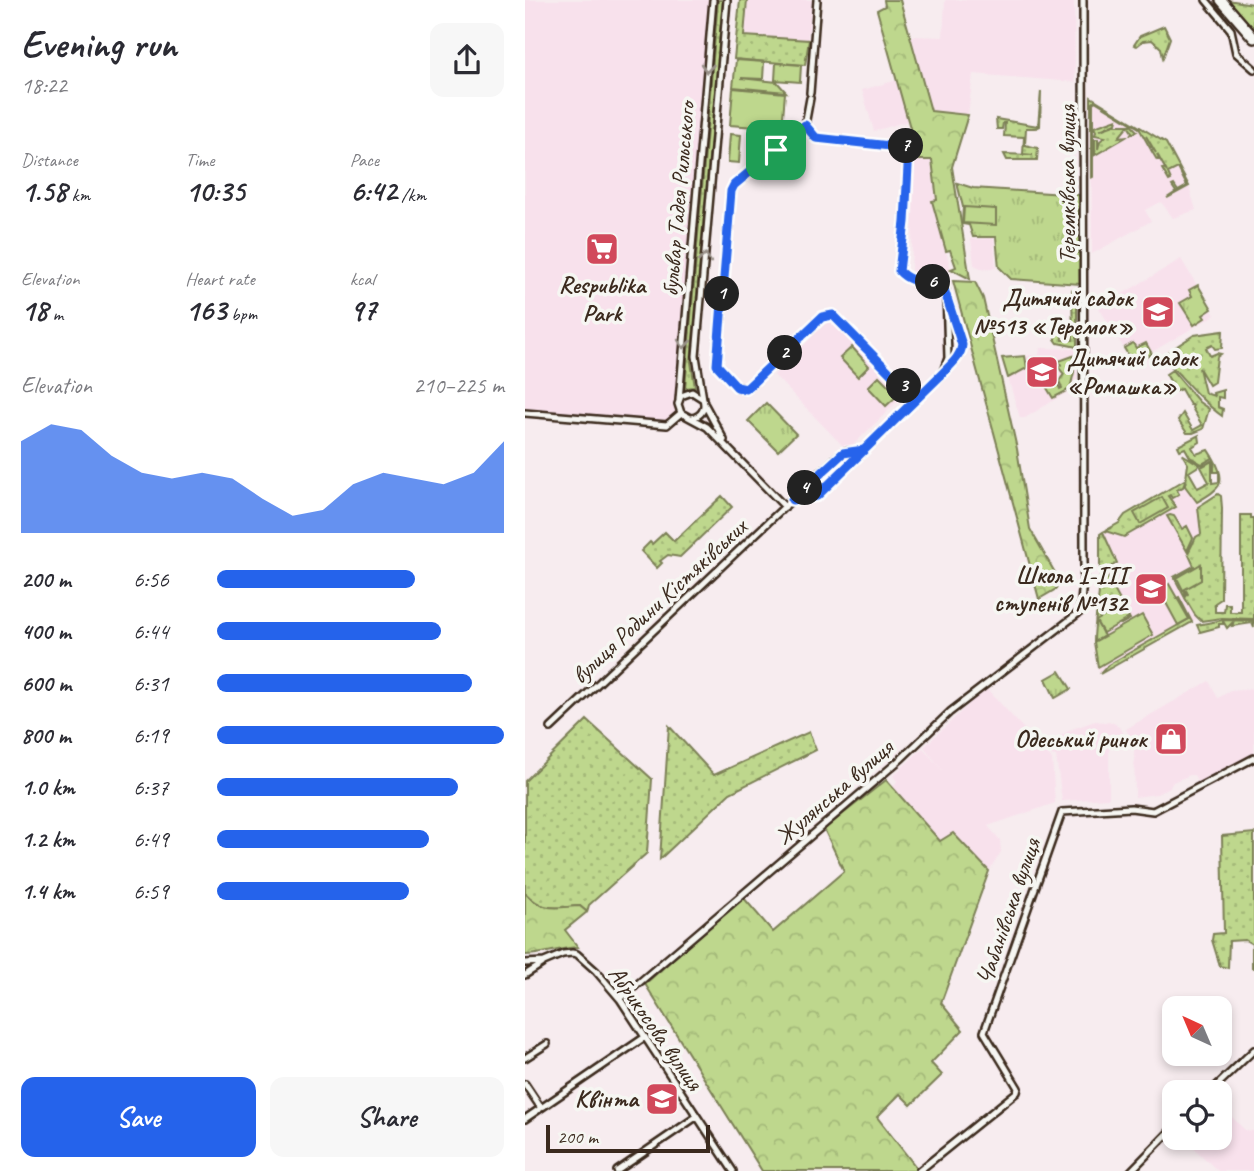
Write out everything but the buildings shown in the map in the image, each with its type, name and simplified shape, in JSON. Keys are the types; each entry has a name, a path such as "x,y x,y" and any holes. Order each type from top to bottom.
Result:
{"highway":[{"path":"1221,0 1254,37"}],"street":[{"name":"бульвар Тадея Рильського","path":"679,400 713,0"},
{"name":"бульвар Тадея Рильського","path":"727,0 696,356 703,401 727,446"},
{"path":"817,0 810,95 805,125 734,185 730,194 716,363 741,389 746,389 822,317 833,315 916,399"},
{"name":"Теремківська вулиця","path":"1075,617 1080,612 1084,571 1083,0"},
{"path":"1206,0 1229,27 1233,48 1246,64 1254,69"},
{"path":"792,500 813,498 837,478 942,374 962,350 943,286 936,282 911,280 899,271 909,148 816,138 805,125"},
{"path":"942,374 948,358 947,295"},
{"path":"697,393 703,401 703,411 692,418 681,412 679,400 684,394 697,393"},
{"path":"525,413 667,425 681,412"},
{"name":"бульвар Тадея Рильського","path":"692,418 707,427 727,446 785,507"},
{"path":"852,463 842,462 843,453 864,450"},
{"name":"вулиця Родини Кістяківських","path":"551,728 843,453"},
{"path":"826,468 832,469 837,478"},
{"path":"805,488 807,496 813,498"},
{"name":"Жулянська вулиця","path":"620,999 902,758 950,712 1075,617"},
{"name":"Чабанівська вулиця","path":"919,1171 1017,1092 1018,1088 985,1032 1062,812 1131,808 1153,811 1254,758"},
{"name":"Абрикосова вулиця","path":"525,963 544,962 563,954 577,954 596,971 620,999 733,1171"},
{"path":"525,975 544,962"},
{"path":"525,1119 645,1037"},
{"path":"525,1058 547,1044"},
{"path":"1223,1080 1254,1050"},
{"path":"525,1084 541,1108"},
{"path":"617,1171 696,1116"},
{"path":"1131,1171 1162,1139"}],"shaded area":[{"name":"Respublika Park","path":"525,0 710,0 676,412 669,422 525,409"},
{"path":"740,0 812,0 805,65 734,59"},
{"path":"945,0 1074,0 1075,82 973,74 968,115 931,112 911,36 943,37"},
{"path":"897,80 908,121 874,131 862,90"},
{"path":"1091,97 1166,143 1188,183 1196,210 1173,218 1161,202 1145,210 1151,221 1092,254"},
{"path":"931,160 936,200 932,202 951,269 947,273 911,273 915,161"},
{"path":"994,238 996,268 983,269 974,265 971,239"},
{"name":"Дитячий садок №513 «Теремок»","path":"1181,259 1215,315 1133,363 1099,308"},
{"path":"831,318 904,395 852,446 843,446 774,375"},
{"name":"Дитячий садок «Ромашка»","path":"1040,348 1074,349 1077,355 1077,386 1025,418 1020,418 1002,358 1039,355"},
{"name":"Школа І-ІІІ ступенів №132","path":"1185,479 1204,511 1202,616 1100,674 1093,646 1094,619 1100,604 1100,534 1119,523 1125,515"},
{"name":"Одеський ринок","path":"1209,681 1218,698 1230,691 1254,689 1254,755 1199,785 1194,775 1190,775 1173,782 1170,787 1157,794 1135,797 1134,747 1126,729"},
{"path":"986,688 1052,759 1055,803 988,826 1000,840 1001,852 989,871 969,851 940,842 893,787 897,781 893,776 923,748 942,770 924,747"},
{"path":"1095,721 1114,723 1122,730 1126,740 1109,737 1109,798 1062,801 1056,756 1050,755 1047,744 1072,729"},
{"path":"1232,1117 1246,1131 1254,1131 1254,1171 1218,1171 1196,1150 1232,1150"}],"green space":[{"path":"718,0 723,0 691,362 695,387 685,388"},
{"path":"740,0 747,0 744,36 809,40 805,65 734,59"},
{"path":"884,0 900,0 931,111 968,115 952,167 970,279 951,269 956,267 950,250 946,251 932,201 937,200 932,160 919,160 877,10 885,6"},
{"path":"1227,0 1254,4 1254,29"},
{"path":"1164,26 1170,38 1163,58 1161,48 1152,40 1134,45 1140,36"},
{"path":"736,60 764,62 763,79 741,78 777,82 786,92 733,87"},
{"path":"776,63 801,65 800,82 775,80"},
{"path":"733,88 785,93 782,129 730,125"},
{"path":"1041,91 1040,126 1026,128 1025,145 1038,148 1037,160 1007,160 1004,154 1033,155 1023,154 1024,137 1004,136 1005,123 1002,129 997,129 996,119 1038,126"},
{"path":"1091,97 1166,143 1189,186 1167,198 1176,192 1172,186 1178,191 1187,186 1178,168 1168,173 1171,180 1169,181 1157,154 1157,160 1151,150 1156,153 1146,136 1152,147 1150,148 1139,128 1095,101 1091,178"},
{"path":"1117,119 1116,123 1100,130 1114,125 1131,125 1137,131 1130,135 1132,132 1128,126 1119,137 1128,136 1095,155 1095,139 1098,139 1098,149 1100,141 1105,137 1095,135 1094,127"},
{"path":"730,134 741,135 739,163 728,162"},
{"path":"957,183 973,188 1079,195 1080,284 1011,279 999,267 996,237 973,237 969,225 962,224 963,207"},
{"path":"964,207 996,209 996,225 963,223"},
{"path":"953,281 975,282 983,298 1017,449 1030,529 1058,578 1056,589 1039,599"},
{"path":"1198,285 1212,309 1194,325 1180,303 1192,296 1189,290"},
{"path":"1072,290 1077,292 1077,347 1058,343 1055,339 1056,321 1061,321 1062,340 1073,340"},
{"path":"1223,331 1222,348 1215,349 1212,345 1206,348 1210,356 1221,354 1217,357 1214,382 1209,385 1199,368 1205,393 1214,396 1213,393 1223,390 1223,398 1218,397 1218,407 1223,409 1222,416 1198,395 1162,356 1194,335"},
{"path":"1133,343 1136,348 1146,343 1152,354 1133,363 1124,348"},
{"path":"852,347 869,366 858,377 840,358"},
{"path":"1025,356 1027,368 1008,378 1002,358"},
{"path":"1073,356 1074,372 1070,389 1053,398 1047,388 1057,382 1060,389 1062,388 1059,381 1064,374 1058,367 1061,365 1059,361"},
{"path":"1172,370 1199,402 1209,409 1203,429 1187,433 1178,420 1183,413 1193,430 1202,425 1192,408 1193,405 1190,405 1181,389 1176,391 1166,374"},
{"path":"879,376 898,395 886,406 868,387"},
{"path":"766,403 796,434 778,451 748,421"},
{"path":"1199,435 1200,442 1192,447 1196,454 1208,450 1213,458 1202,464 1190,457 1185,448 1180,450 1178,446"},
{"path":"1182,454 1200,465 1189,472 1198,488 1209,482 1201,467 1212,461 1212,483 1219,482 1219,472 1214,472 1214,459 1218,467 1221,480 1219,485 1197,502 1185,486 1188,464"},
{"path":"1186,479 1183,487 1177,490 1179,494 1172,498 1168,496 1176,507 1124,537 1105,531 1119,523 1125,515"},
{"path":"1218,494 1221,496 1222,508 1221,599 1215,603 1215,612 1224,612 1225,604 1230,604 1230,612 1241,612 1241,515 1251,515 1251,518 1254,518 1254,619 1222,618 1201,621 1185,598 1188,594 1185,589 1201,580 1201,565 1177,578 1186,594 1184,596 1174,577 1194,566 1188,553 1196,537 1201,534 1198,507"},
{"path":"722,496 732,507 680,557 668,555 660,561 662,563 657,568 641,551 665,532 674,541"},
{"path":"1162,497 1168,508 1140,524 1134,513"},
{"path":"1167,516 1174,516 1182,529 1187,526 1193,538 1187,551"},
{"path":"1103,532 1117,563 1100,574 1100,534"},
{"path":"1201,564 1201,580 1183,590 1177,578"},
{"path":"1105,573 1130,619 1121,624 1096,621 1104,636 1094,642 1100,575"},
{"path":"1169,584 1189,619 1178,625 1159,590"},
{"path":"1179,597 1192,622 1100,674 1108,665 1189,619 1177,598"},
{"path":"1121,606 1129,618 1103,633 1096,621"},
{"path":"1142,615 1153,635 1098,667 1094,642"},
{"path":"1223,620 1254,621 1254,628 1252,623 1232,626 1234,621 1227,628 1223,621 1219,627 1200,632 1197,625"},
{"path":"1060,671 1071,689 1055,698 1046,679"},
{"path":"587,720 652,779 647,853 589,905 587,912 580,906 544,906 525,893 525,781"},
{"path":"669,726 714,775 809,732 816,750 730,793 660,859"},
{"path":"886,780 940,841 953,833 989,871 941,1003 963,1030 931,1063 942,1075 911,1105 900,1094 877,1117 919,1171 762,1171 645,984 743,897 773,932 844,871 824,829"},
{"path":"1254,833 1254,968 1252,944 1245,940 1229,941 1228,968 1220,966 1212,940 1213,934 1224,933 1222,836"},
{"path":"525,893 544,906 580,906 587,912 565,930 578,947 525,955"}],"place":[{"name":"Respublika Park","path":"602,249"},
{"name":"Дитячий садок №513 «Теремок»","path":"1158,312"},
{"name":"Дитячий садок «Ромашка»","path":"1042,372"},
{"name":"Школа І-ІІІ ступенів №132","path":"1151,589"},
{"name":"Одеський ринок","path":"1171,739"},
{"name":"Квінта","path":"662,1099"}],"route":[{"path":"805,125 816,138 902,145 909,148 899,271 911,280 936,282 943,286 962,345 961,353 942,374 817,496 792,500 837,457 851,450 864,450 916,399 833,315 822,317 746,389 737,387 717,365 731,191 734,185 776,150 805,125"}]}
